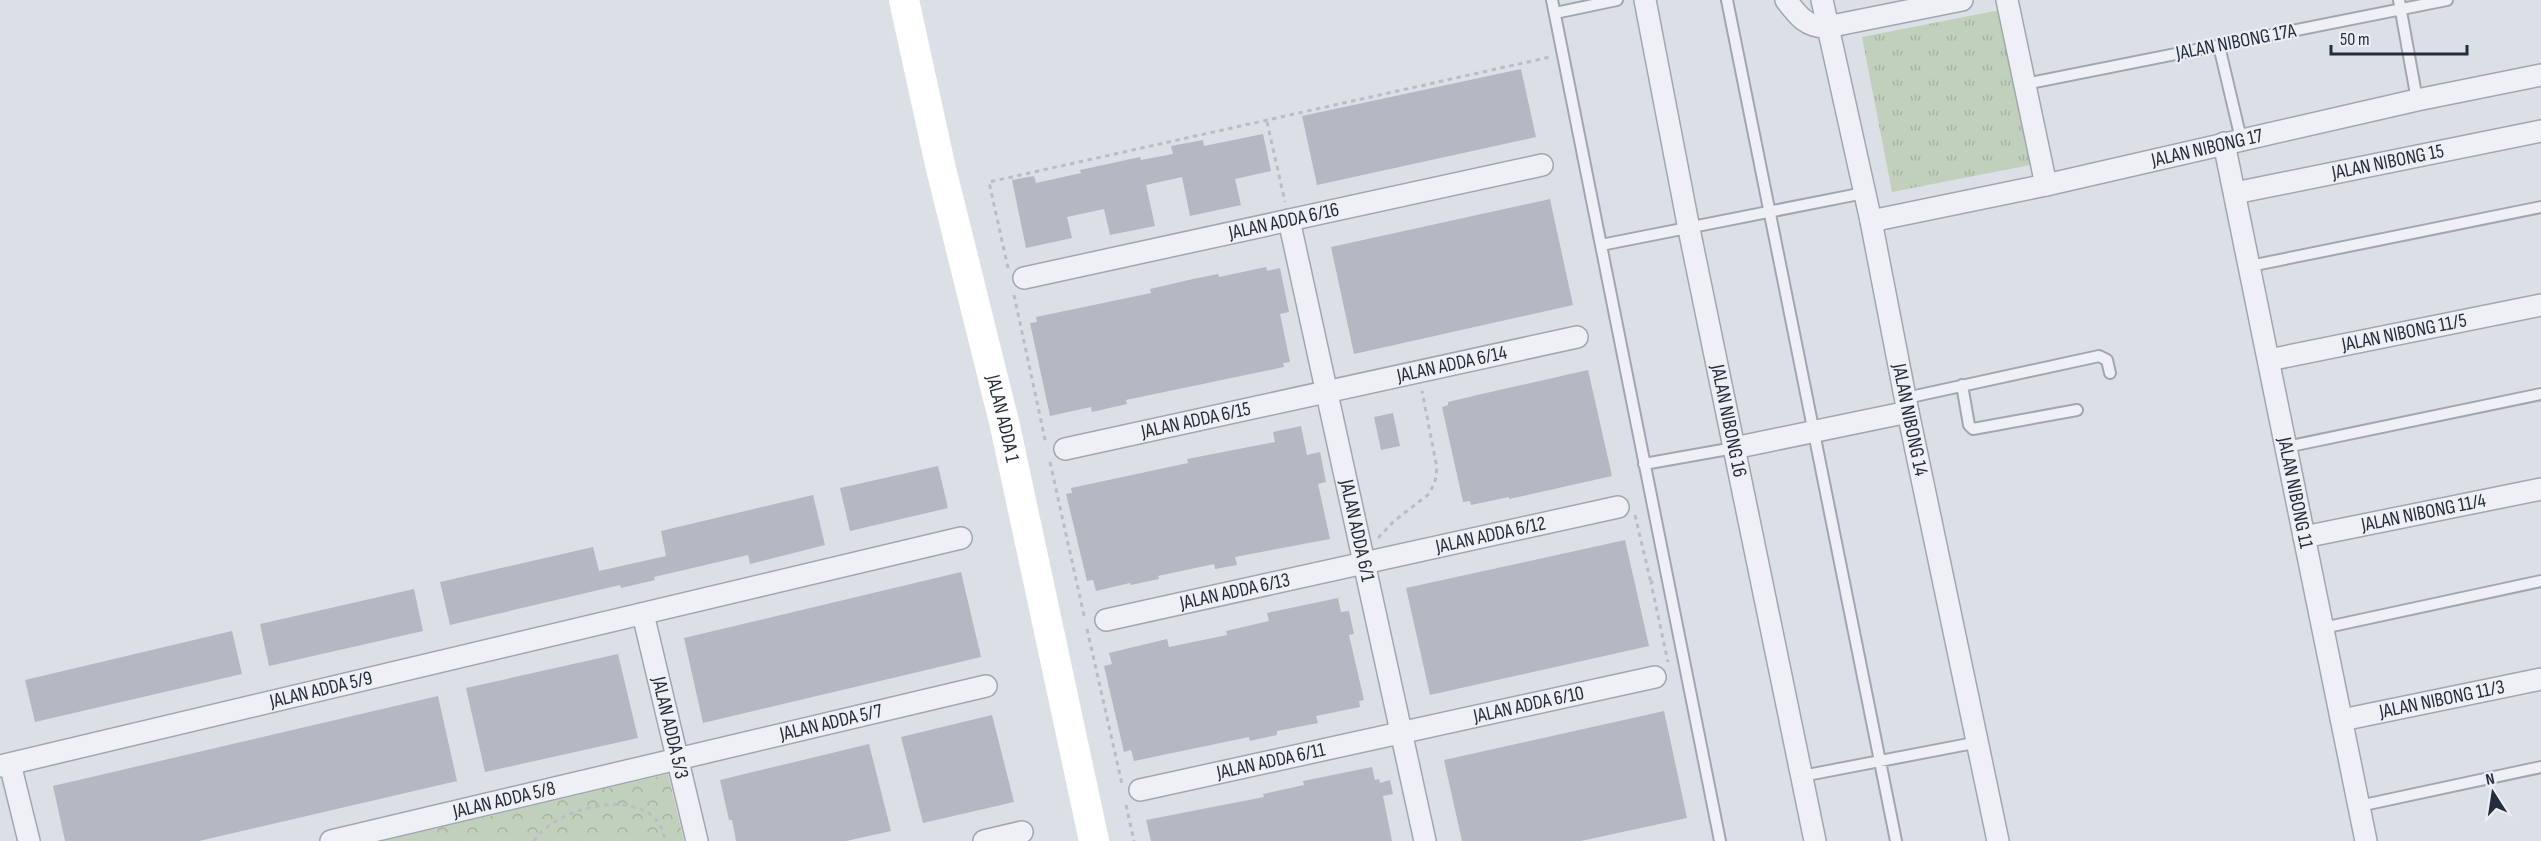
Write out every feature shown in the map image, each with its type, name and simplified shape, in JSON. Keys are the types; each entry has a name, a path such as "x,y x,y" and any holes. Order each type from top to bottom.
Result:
{"street":[{"name":"JALAN ADDA 1","path":"904,0 941,169 1005,426 1094,841"},
{"name":"JALAN NIBONG 16","path":"1645,0 1689,229 1815,841"},
{"path":"1786,0 1802,19 1814,27 1827,27 1919,4 1962,0"},
{"name":"JALAN NIBONG 14","path":"1822,0 1871,220 1998,841"},
{"path":"2007,0 2046,185"},
{"name":"JALAN NIBONG 17","path":"1871,220 2046,185 2232,141 2541,75"},
{"name":"JALAN NIBONG 15","path":"2235,193 2541,131"},
{"name":"JALAN NIBONG 11","path":"2232,141 2235,193 2366,841"},
{"name":"JALAN ADDA 6/16","path":"1024,278 1542,165"},
{"name":"JALAN ADDA 6/1","path":"1289,220 1425,841"},
{"name":"JALAN NIBONG 11/5","path":"2268,360 2541,305"},
{"name":"JALAN ADDA 6/14","path":"1327,392 1576,337"},
{"name":"JALAN ADDA 6/15","path":"1065,449 1327,392"},
{"path":"1734,448 1814,431 1907,405"},
{"name":"JALAN NIBONG 11/4","path":"2304,537 2541,489"},
{"name":"JALAN ADDA 6/12","path":"1363,559 1618,507"},
{"path":"643,614 961,538"},
{"name":"JALAN ADDA 6/13","path":"1106,620 1363,559"},
{"name":"JALAN ADDA 5/3","path":"643,614 697,841"},
{"name":"JALAN ADDA 5/9","path":"5,765 643,614"},
{"name":"JALAN ADDA 6/10","path":"1402,733 1654,677"},
{"name":"JALAN NIBONG 11/3","path":"2342,720 2541,679"},
{"name":"JALAN ADDA 5/7","path":"677,759 986,686"},
{"name":"JALAN ADDA 6/11","path":"1140,790 1402,733"},
{"name":"JALAN ADDA 5/8","path":"331,841 677,759"},
{"path":"5,765 29,841"},
{"path":"984,841 1022,832"}],"lane":[{"path":"1552,0 1720,841"},
{"path":"1555,13 1617,0"},
{"path":"1727,0 1896,841"},
{"name":"JALAN NIBONG 17A","path":"2025,84 2219,46 2400,5 2447,0"},
{"path":"2400,5 2417,100"},
{"path":"2219,46 2232,141"},
{"path":"1601,245 1864,193"},
{"path":"2250,266 2541,207"},
{"path":"1907,405 1962,385 2099,356 2107,360 2110,373"},
{"path":"1962,385 1969,425 1973,429 2077,410"},
{"path":"2286,447 2541,394"},
{"path":"1644,464 1734,448"},
{"path":"2323,628 2541,581"},
{"path":"1802,776 1979,742"},
{"path":"2359,806 2541,767"}],"path":[{"path":"1266,122 1289,220"},
{"path":"1363,559 1394,521 1428,494 1435,482 1437,468 1418,372"},
{"path":"1618,507 1632,503 1651,583"},
{"path":"534,841 544,828 557,819 574,812 610,805 645,811 662,827 666,841"}],"green space":[{"path":"2000,10 2030,165 1892,192 1862,37"},
{"path":"668,774 684,841 383,841"}],"building":[{"path":"1521,69 1536,137 1317,185 1302,116"},
{"path":"1263,134 1271,171 1235,179 1241,205 1190,216 1182,177 1146,185 1155,226 1110,235 1104,209 1067,217 1072,238 1026,248 1012,180 1034,176 1036,183 1081,173 1080,170 1140,157 1141,160 1173,154 1171,146 1203,140 1204,146"},
{"path":"1550,199 1573,305 1354,354 1331,247"},
{"path":"1266,267 1267,271 1280,268 1289,312 1280,314 1290,362 1283,363 1284,367 1126,400 1127,404 1092,412 1091,407 1050,416 1030,323 1037,322 1036,317 1151,293 1150,289 1193,279 1218,274 1219,277"},
{"path":"1588,370 1612,476 1509,499 1509,497 1471,505 1470,501 1463,502 1442,407 1448,405 1448,402"},
{"path":"1393,413 1400,446 1381,450 1374,417"},
{"path":"1301,426 1307,455 1320,452 1326,482 1318,484 1330,539 1235,557 1237,565 1215,569 1214,564 1158,576 1159,579 1131,585 1130,583 1096,591 1093,580 1087,581 1066,494 1072,493 1071,488 1188,463 1187,459 1275,442 1273,432"},
{"path":"938,466 948,508 850,531 840,488"},
{"path":"813,495 825,545 750,564 748,555 654,577 655,580 621,588 620,585 450,625 440,582 593,547 599,571 666,556 661,531"},
{"path":"1625,540 1649,646 1430,695 1406,588"},
{"path":"961,572 981,657 703,723 684,638"},
{"path":"414,589 423,631 269,666 260,624"},
{"path":"1338,598 1341,612 1349,611 1354,634 1349,635 1364,700 1359,701 1360,707 1316,716 1318,723 1277,731 1277,735 1250,741 1249,737 1134,761 1131,750 1124,752 1104,666 1112,664 1109,653 1167,639 1169,647 1227,635 1226,631 1269,621 1267,613"},
{"path":"232,631 242,674 35,722 25,680"},
{"path":"618,654 638,738 485,772 466,688"},
{"path":"438,696 457,781 199,841 65,841 53,786"},
{"path":"1664,711 1687,818 1581,841 1462,841 1444,760"},
{"path":"992,715 1014,802 923,823 901,737"},
{"path":"869,744 891,831 846,841 736,841 720,780"},
{"path":"1372,767 1375,780 1379,779 1380,783 1390,780 1393,794 1383,796 1392,841 1151,841 1146,820 1264,797 1263,794 1304,785 1303,781"}]}
